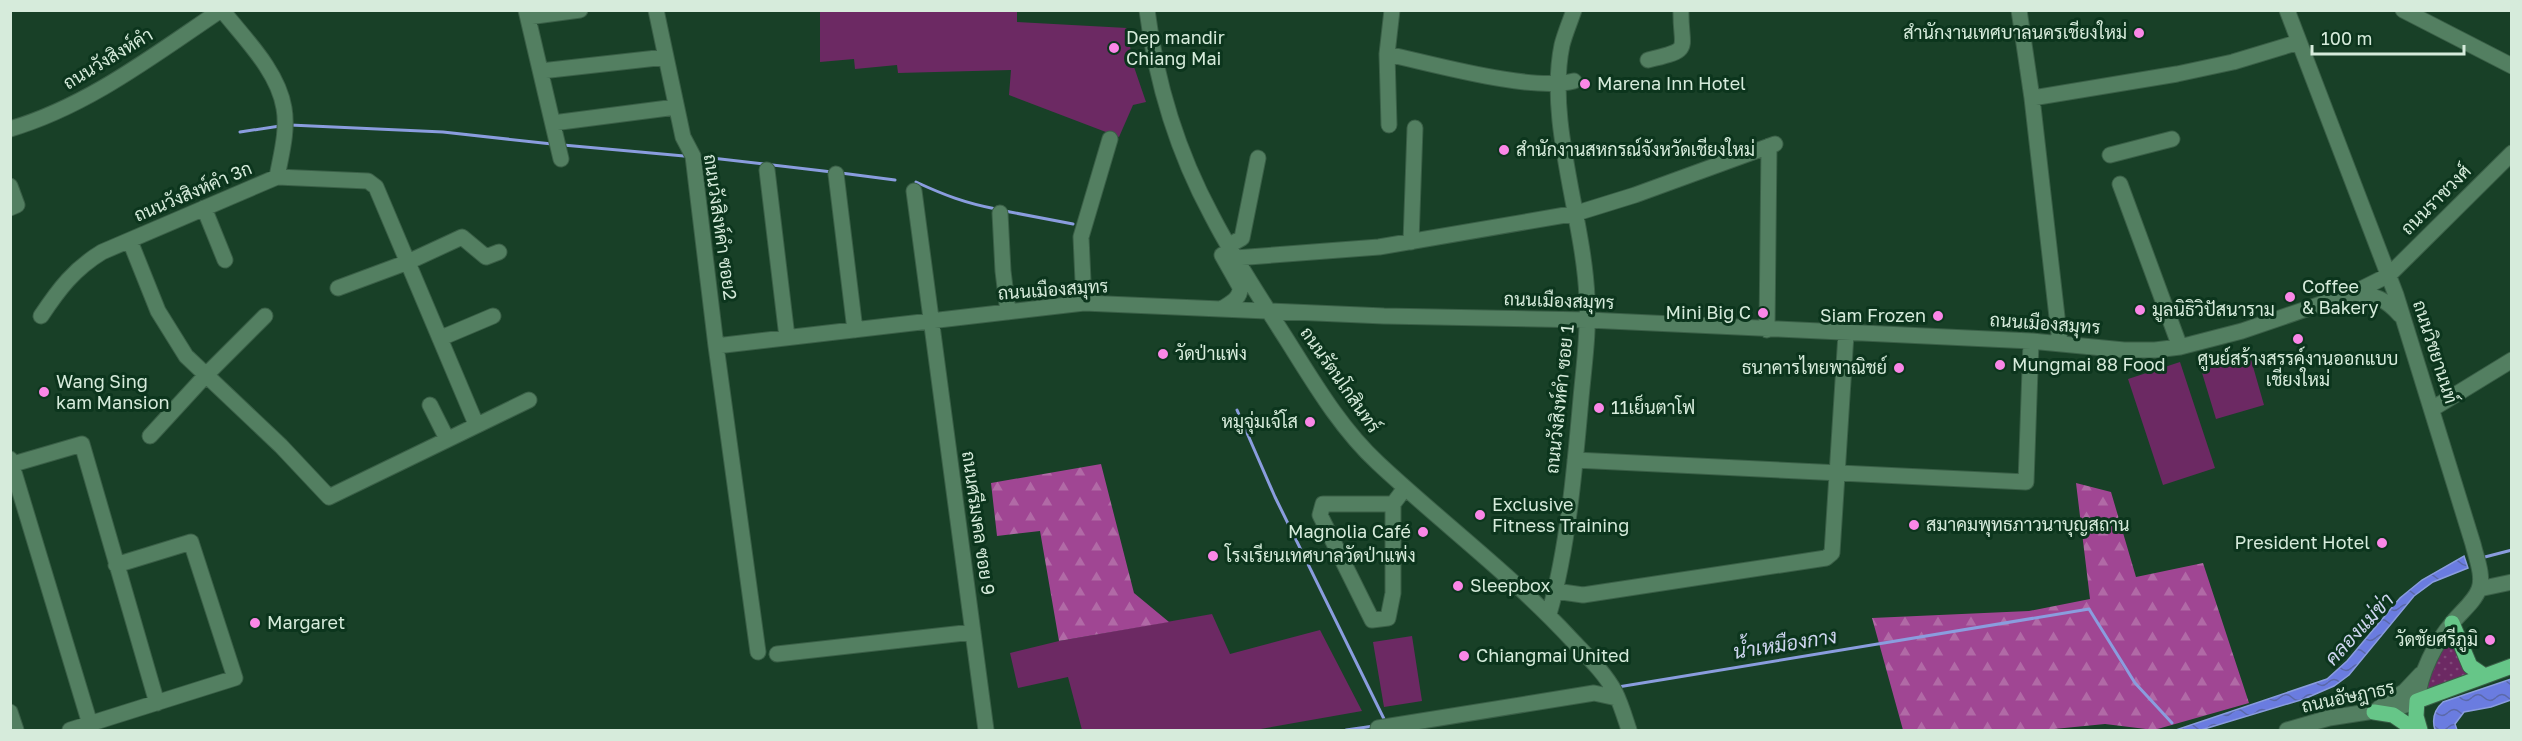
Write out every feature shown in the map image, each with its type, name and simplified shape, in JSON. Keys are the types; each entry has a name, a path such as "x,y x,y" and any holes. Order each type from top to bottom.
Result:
{"main road":[{"path":"2452,623 2470,666 2483,675"},
{"path":"2420,730 2416,716 2417,701 2511,666"},
{"path":"2420,730 2429,704 2444,691"},
{"path":"2374,712 2393,715 2420,730"}],"street":[{"name":"ถนนวังสิงห์คำ","path":"10,129 58,112 90,95 222,10"},
{"name":"ถนนวังสิงห์คำ 3ก","path":"41,316 64,281 82,264 277,177 285,133 284,109 280,91 268,70 222,10"},
{"path":"561,159 527,14 580,10"},
{"name":"ถนนวังสิงห์คำ ซอย2","path":"656,10 683,137 693,156 716,346 758,652"},
{"name":"ถนนรัตนโกสินทร์","path":"1147,10 1151,49 1162,91 1210,214 1268,310 1346,428 1375,461 1549,614 1590,659 1616,695 1629,730"},
{"path":"1389,125 1387,54 1392,10"},
{"name":"ถนนวังสิงห์คำ ซอย 1","path":"1549,614 1556,591 1575,460 1587,320 1587,296 1577,213 1563,134 1558,85 1562,45 1574,10"},
{"path":"1648,60 1676,53 1681,48 1684,40 1681,10"},
{"path":"2019,10 2032,98 2060,343"},
{"name":"ถนนวิชยานนท์","path":"2287,10 2389,275 2404,320 2473,544 2479,568 2479,590"},
{"path":"2403,10 2511,66"},
{"path":"2032,98 2210,67 2299,42"},
{"path":"1387,54 1493,77 1558,85 1574,81"},
{"path":"541,71 666,57"},
{"path":"553,123 676,106"},
{"path":"1411,242 1415,128"},
{"path":"1084,303 1081,237 1110,139"},
{"path":"2110,156 2172,139"},
{"path":"1232,252 1411,242 1577,213 1635,195 1772,145 1767,330"},
{"name":"ถนนราชวงศ์","path":"2389,275 2511,153"},
{"path":"1232,252 1242,238 1258,158"},
{"path":"767,170 787,337"},
{"path":"836,174 855,330"},
{"path":"277,177 368,181 376,187 476,424"},
{"path":"2120,184 2180,347"},
{"path":"10,186 17,206 10,208"},
{"name":"ถนนศรีมงคล ซอย 9","path":"914,191 986,730"},
{"path":"204,208 225,260"},
{"path":"1000,213 1008,312"},
{"path":"1210,214 1223,257 1240,287 1237,298 1223,308"},
{"path":"338,288 408,262 462,237 486,257 499,252"},
{"path":"130,241 158,311 186,356 281,446 329,497 529,400"},
{"path":"2369,286 2377,271 2381,255"},
{"name":"ถนนเมืองสมุทร","path":"716,346 1084,303 1373,316 1587,320 2031,341 2124,350 2180,347 2242,331 2353,293 2389,275"},
{"path":"2353,293 2379,296 2389,303 2404,320"},
{"path":"150,436 265,316"},
{"path":"441,338 492,316"},
{"path":"1556,591 1582,595 1826,558 1832,553 1846,334"},
{"path":"1575,460 2025,482 2031,341"},
{"path":"2432,409 2511,360"},
{"path":"430,405 447,439"},
{"path":"90,724 11,463 82,444 157,703"},
{"path":"1393,504 1323,504 1320,515 1372,620 1388,618 1393,593 1393,504 1405,488"},
{"path":"70,730 235,678 191,542 116,565"},
{"path":"2417,701 2425,671 2436,647 2452,623 2479,590 2511,582"},
{"path":"777,654 973,632"},
{"path":"2374,712 2405,691 2425,671"},
{"path":"1378,728 1594,693 1616,695"},
{"name":"ถนนอัษฎาธร","path":"2287,730 2329,718 2374,712 2417,701"},
{"path":"10,712 16,730"}],"shaded area":[{"path":"820,11 1017,11 1017,22 1127,28 1133,64 1146,102 1133,105 1119,137 1009,95 1011,70 898,73 897,65 855,69 854,59 820,62"},
{"path":"2248,349 2264,405 2216,419 2199,363"},
{"path":"2180,362 2215,468 2163,485 2128,379"},
{"path":"1212,614 1230,654 1320,630 1362,711 1255,730 1082,730 1068,677 1018,688 1010,653 1059,641"},
{"path":"2450,630 2472,673 2422,692"},
{"path":"1412,636 1422,701 1384,707 1373,642"}],"green space":[{"path":"1101,464 1134,593 1169,622 1059,641 1040,531 997,536 991,483"},
{"path":"2076,483 2111,492 2136,577 2203,563 2249,703 2154,730 2105,724 2044,730 1903,730 1872,618 2029,611 2090,599"}],"water":[{"path":"2464,556 2468,568 2433,582 2414,596 2349,675 2334,686 2304,699 2201,730 2176,730 2327,679 2347,661 2400,598 2422,580"},
{"path":"2511,679 2511,700 2491,707 2464,712 2455,724 2457,730 2435,730 2434,715 2443,702"}],"waterway":[{"path":"290,125 443,132 552,144"},
{"path":"240,132 280,126"},
{"path":"563,145 684,156"},
{"path":"703,157 832,172"},
{"path":"841,173 895,180"},
{"path":"916,182 955,198 996,209"},
{"path":"1005,211 1073,224"},
{"path":"1237,410 1275,497 1386,723"},
{"name":"คลองแม่ข่า","path":"2481,558 2512,550"},
{"name":"น้ำเหมืองกาง","path":"1618,687 2089,609 2135,683 2172,723"},
{"name":"น้ำเหมืองกาง","path":"1346,730 1374,726"}],"place":[{"name":"สำนักงานเทศบาลนครเชียงใหม่","path":"2139,33"},
{"name":"Dep mandir Chiang Mai","path":"1114,48"},
{"name":"Marena Inn Hotel","path":"1585,84"},
{"name":"สำนักงานสหกรณ์จังหวัดเชียงใหม่","path":"1504,150"},
{"name":"Coffee & Bakery","path":"2290,297"},
{"name":"มูลนิธิวิปัสนาราม","path":"2140,310"},
{"name":"Mini Big C","path":"1763,313"},
{"name":"Siam Frozen","path":"1938,316"},
{"name":"ศูนย์สร้างสรรค์งานออกแบบ เชียงใหม่","path":"2298,339"},
{"name":"วัดป่าแพ่ง","path":"1163,354"},
{"name":"Mungmai 88 Food","path":"2000,365"},
{"name":"ธนาคารไทยพาณิชย์","path":"1899,368"},
{"name":"Wang Sing kam Mansion","path":"44,392"},
{"name":"11เย็นตาโฟ","path":"1599,408"},
{"name":"หมูจุ่มเจ้โส","path":"1310,422"},
{"name":"Exclusive Fitness Training","path":"1480,515"},
{"name":"สมาคมพุทธภาวนาบุญสถาน","path":"1914,525"},
{"name":"Magnolia Café","path":"1423,532"},
{"name":"President Hotel","path":"2382,543"},
{"name":"โรงเรียนเทศบาลวัดป่าแพ่ง","path":"1213,556"},
{"name":"Sleepbox","path":"1458,586"},
{"name":"Margaret","path":"255,623"},
{"name":"วัดชัยศรีภูมิ","path":"2490,640"},
{"name":"Chiangmai United","path":"1464,656"}]}
